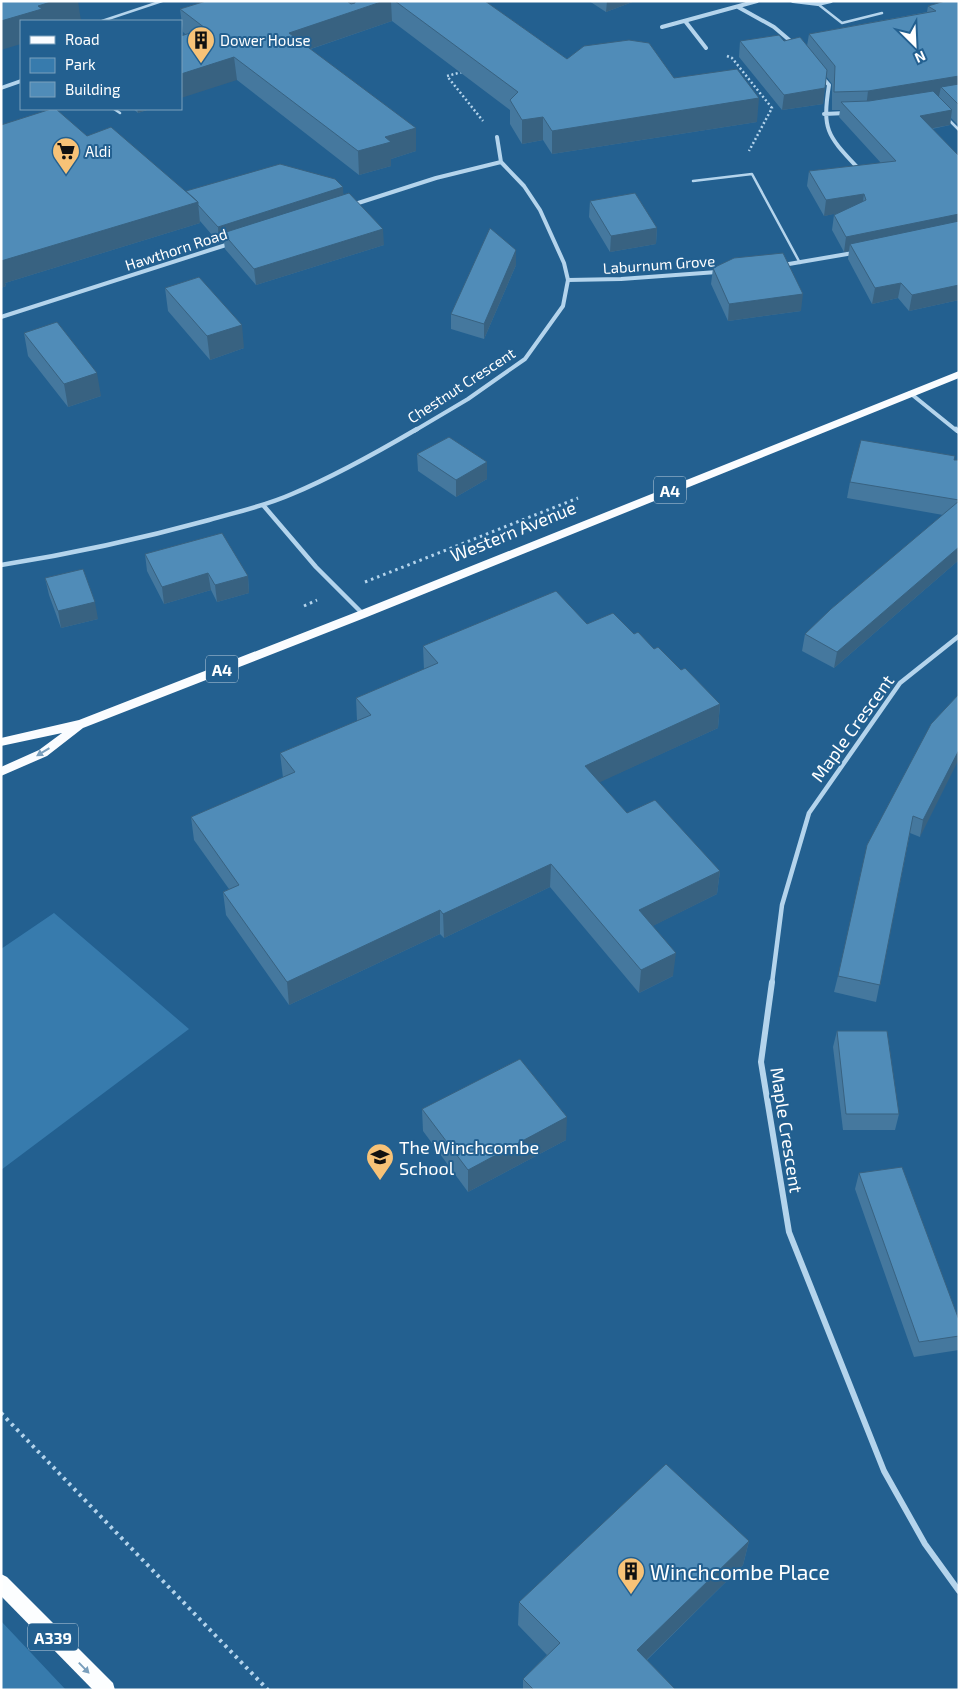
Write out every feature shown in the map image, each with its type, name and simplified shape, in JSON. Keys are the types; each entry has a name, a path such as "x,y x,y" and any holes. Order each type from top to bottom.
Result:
{"highway":[{"name":"A339","path":"1,1583 106,1690"}],"main road":[{"name":"Western Avenue","path":"1,742 81,724 363,614 959,374"},
{"name":"Western Avenue","path":"1,772 43,753 81,724"}],"street":[{"path":"662,27 757,1"},
{"path":"793,1 816,3 831,1"},
{"path":"738,7 774,27 800,49"},
{"path":"685,21 706,48"},
{"path":"817,71 829,85 824,114 825,127 831,138 857,167"},
{"path":"1,88 20,81"},
{"path":"824,114 849,113"},
{"path":"351,206 436,178 501,162 497,137"},
{"name":"Chestnut Crescent","path":"1,565 53,557 170,531 264,505 292,494 380,451 468,399 525,358 562,306 568,280 564,262 540,210 524,186 501,162"},
{"path":"849,168 865,166"},
{"name":"Hawthorn Road","path":"1,317 238,241"},
{"path":"780,265 856,252"},
{"name":"Laburnum Grove","path":"568,280 621,280 723,272"},
{"path":"909,393 959,432"},
{"path":"264,505 316,567 363,614"},
{"name":"Maple Crescent","path":"959,636 900,683 809,813 782,905 761,1062 789,1232 884,1471 925,1544 959,1591"}],"lane":[{"path":"105,20 162,1"},
{"path":"816,3 842,23 882,13"},
{"path":"116,110 120,113"},
{"path":"945,116 959,130"},
{"path":"693,181 752,174 800,263"}],"path":[{"path":"706,48 732,58 772,108 748,155 752,174"},
{"path":"464,71 447,76 497,137"},
{"name":"Western Avenue","path":"374,579 578,498"},
{"path":"1,1413 268,1690"}],"green space":[{"path":"54,913 189,1029 1,1170 1,949"},
{"path":"1,1621 66,1690 1,1690"}],"building":[{"path":"1,1 54,1 38,6 42,9 1,21"},
{"path":"206,1 347,1 351,4 355,3 355,1 384,1 289,33 416,128 385,137 391,142 358,151 234,57 182,74 182,36 205,28 180,9"},
{"path":"395,1 485,1 567,59 584,46 629,40 649,43 674,78 737,69 759,98 552,131 543,117 522,120 510,100 518,92"},
{"path":"945,1 959,1 959,76 868,91 834,92 835,66 809,34 936,11 928,6"},
{"path":"779,35 784,41 800,37 827,70 825,88 784,95 740,41"},
{"path":"959,84 959,105 941,87"},
{"path":"933,91 952,110 920,116 959,156 959,214 846,237 834,215 866,200 864,194 826,200 809,171 896,161 841,102 869,101"},
{"path":"48,110 57,110 87,136 111,127 198,202 1,261 1,125"},
{"path":"280,164 335,179 343,187 218,227 198,205 198,202 186,191"},
{"path":"349,193 383,229 254,269 223,233"},
{"path":"635,193 657,228 611,236 590,201"},
{"path":"959,221 959,285 912,295 901,283 875,288 850,244"},
{"path":"490,228 516,250 484,324 451,314"},
{"path":"783,253 803,294 729,304 713,268 734,258"},
{"path":"199,277 242,325 207,336 165,288"},
{"path":"57,322 97,373 64,384 24,333"},
{"path":"449,437 487,462 456,480 417,454"},
{"path":"861,440 955,456 954,460 959,460 959,500 850,482"},
{"path":"959,501 959,547 837,652 805,634 831,609"},
{"path":"222,533 248,576 215,585 208,573 162,587 145,554"},
{"path":"83,569 95,602 58,611 45,578"},
{"path":"556,591 587,624 613,613 634,634 638,632 654,649 658,647 681,670 685,668 720,704 585,766 627,813 655,800 720,871 639,910 676,953 641,970 551,864 443,914 440,910 287,982 223,892 239,885 191,817 295,772 280,753 371,715 356,698 438,663 423,646"},
{"path":"959,694 959,750 923,820 913,816 880,985 838,976 867,845 931,724"},
{"path":"837,1031 887,1031 899,1114 846,1114"},
{"path":"520,1059 567,1117 468,1170 422,1109"},
{"path":"902,1167 959,1320 959,1336 919,1342 859,1173"},
{"name":"Winchcombe Place","path":"666,1464 749,1541 637,1650 676,1690 534,1690 523,1679 560,1643 519,1602"}],"place":[{"name":"Dower House","path":"201,64"},
{"name":"Aldi","path":"66,175"},
{"name":"The Winchcombe School","path":"380,1181"},
{"name":"Winchcombe Place","path":"631,1595"}]}
